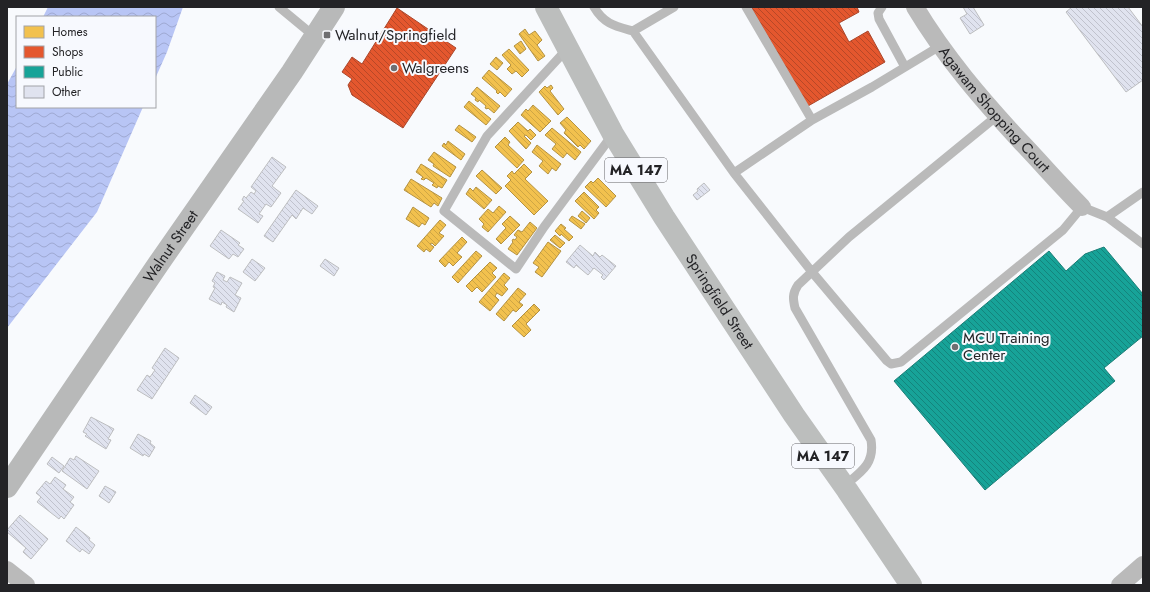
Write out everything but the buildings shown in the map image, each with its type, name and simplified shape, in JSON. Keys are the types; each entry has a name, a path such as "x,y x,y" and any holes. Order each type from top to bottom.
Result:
{"main road":[{"name":"Walnut Street","path":"7,486 287,78 334,7"},
{"name":"Springfield Street","path":"546,7 613,134 691,260 794,415 911,585"}],"street":[{"name":"Agawam Shopping Court","path":"915,7 955,67 997,116 1082,207"},
{"path":"1120,585 1143,565"},
{"path":"7,570 26,585"}],"lane":[{"path":"279,7 314,36"},
{"path":"594,7 599,16 610,24 633,31 734,173 812,272 891,364 901,362 1063,230 1082,207 1107,216 1143,244"},
{"path":"746,7 812,120"},
{"path":"882,7 878,13 880,19 905,67"},
{"path":"633,31 670,8"},
{"path":"734,173 812,120 940,46"},
{"path":"567,49 488,136 444,211 516,269 544,227 613,134"},
{"path":"844,486 864,470 870,460 872,450 871,440 795,308 793,298 794,291 798,285 860,228 997,116"},
{"path":"1107,216 1143,192"}],"water":[{"path":"48,7 183,7 167,52 156,77 156,16 44,16"},
{"path":"16,68 16,108 143,108 97,212 7,328 7,84"}],"place":[{"name":"Walnut/Springfield","path":"327,35"},
{"name":"Walgreens","path":"394,68"},
{"name":"MCU Training Center","path":"955,347"}]}
